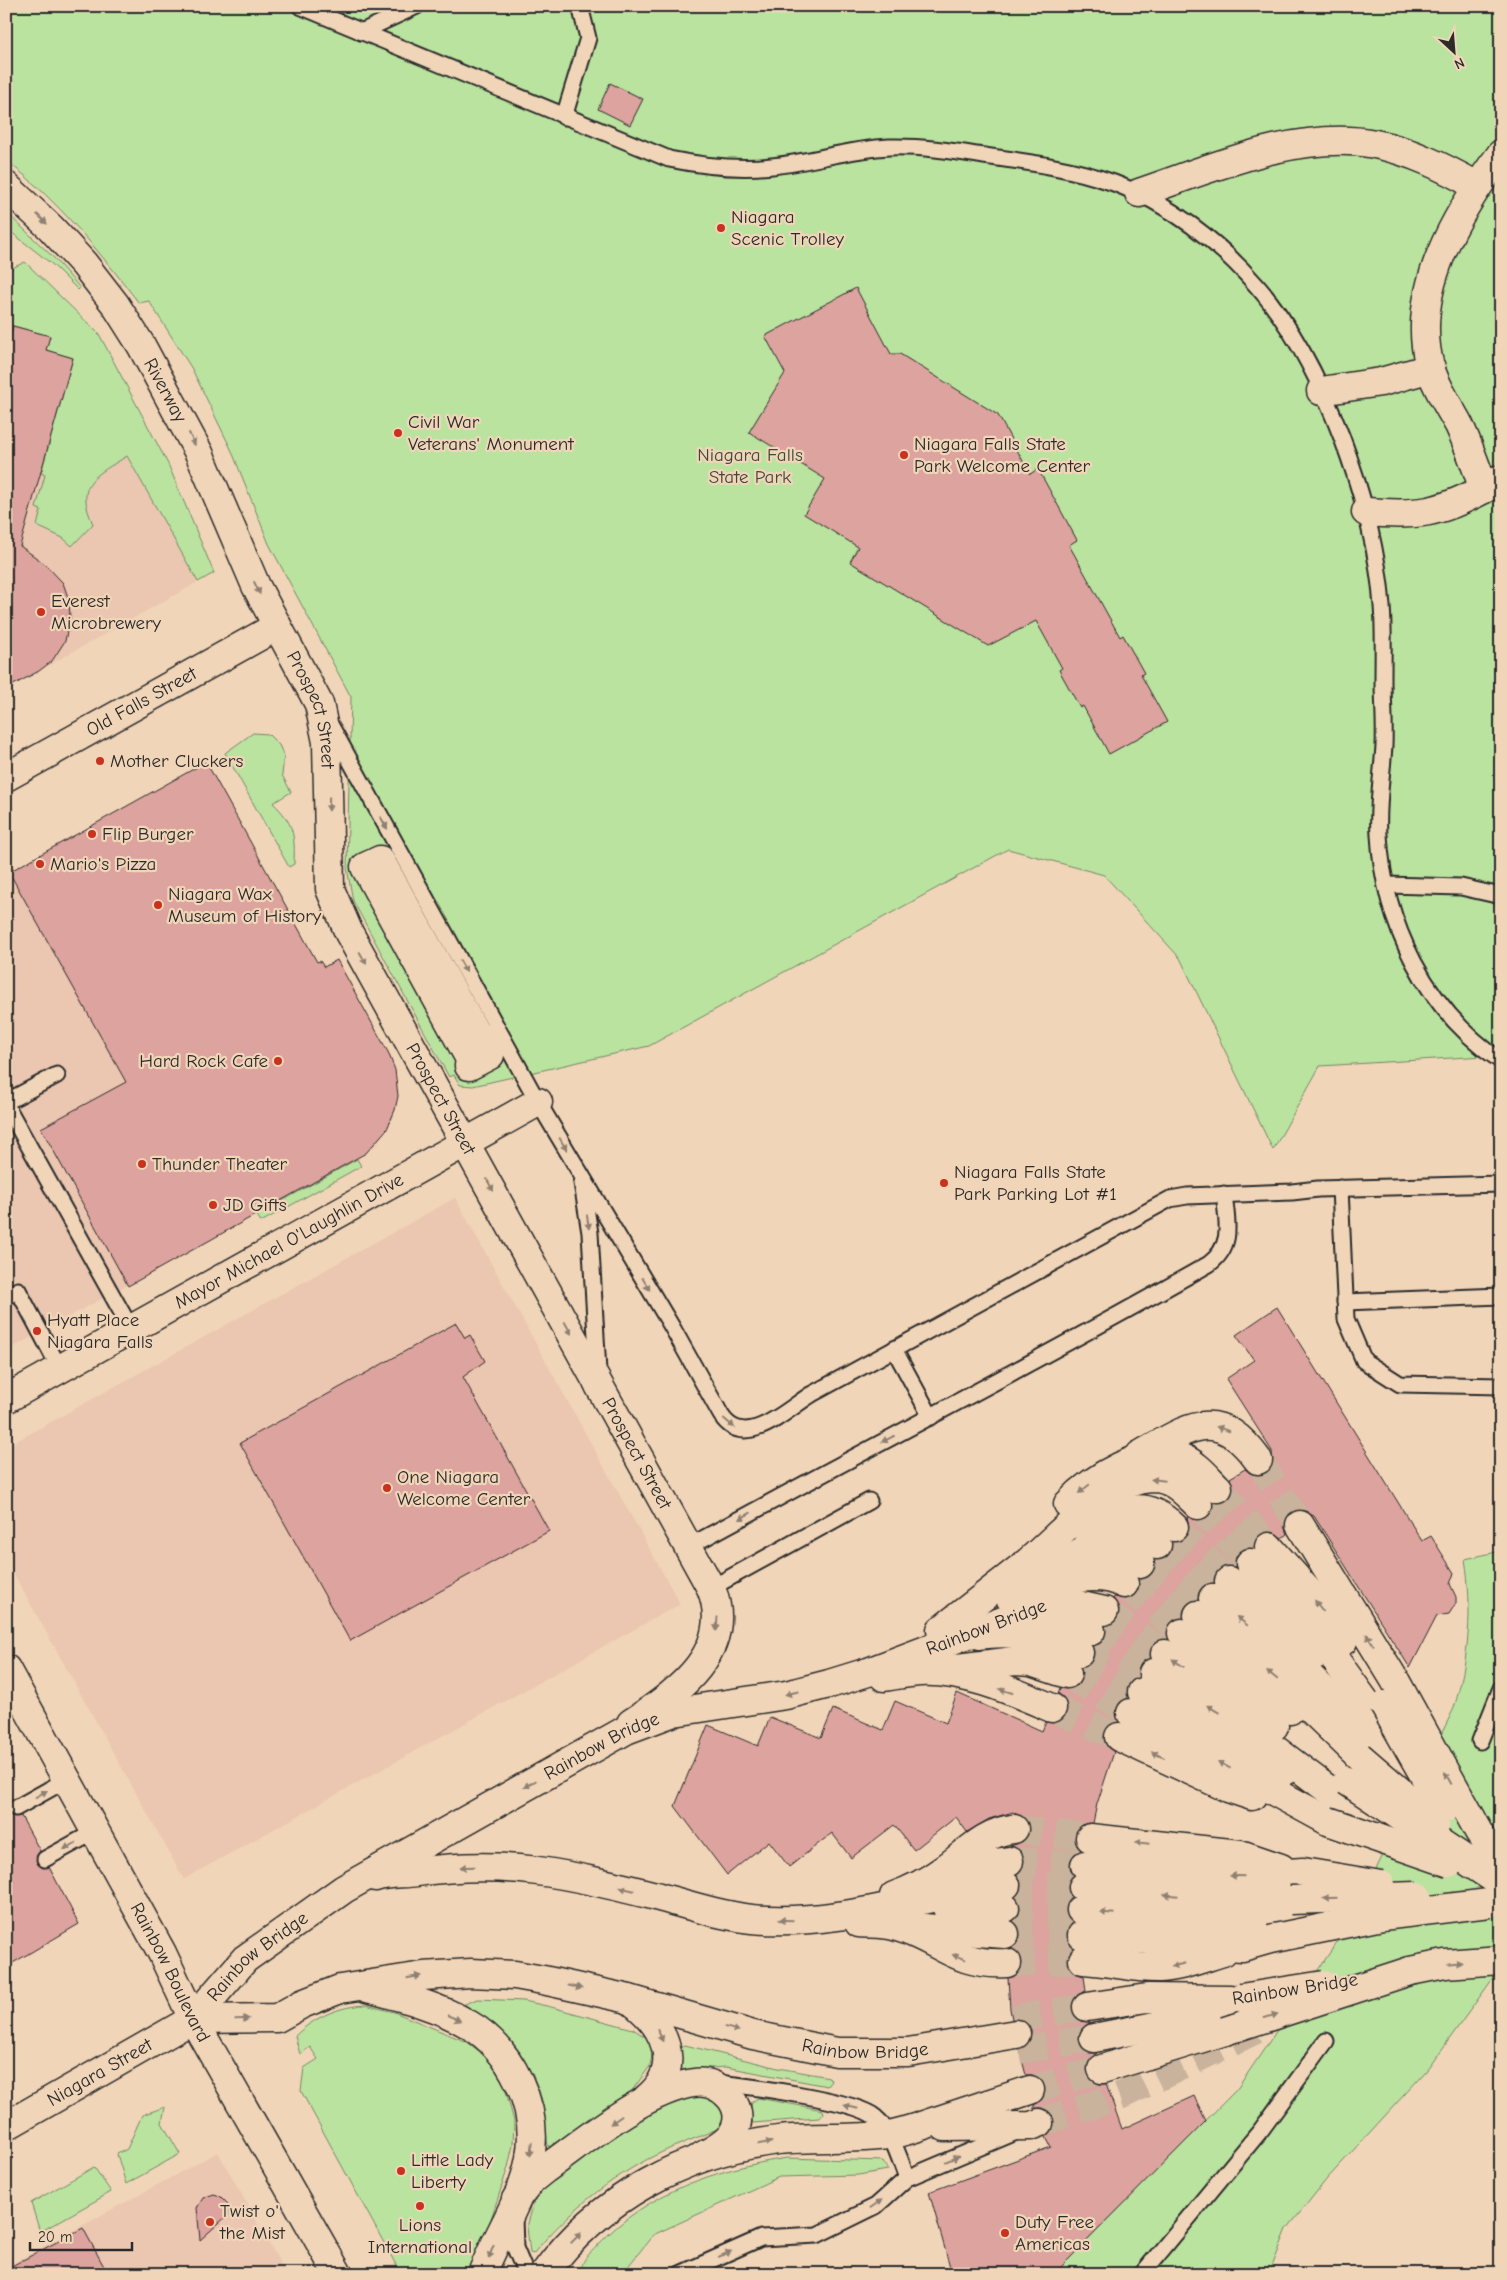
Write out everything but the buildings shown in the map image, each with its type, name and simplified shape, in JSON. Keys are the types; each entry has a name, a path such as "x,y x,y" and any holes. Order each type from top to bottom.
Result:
{"main road":[{"path":"1139,193 1244,158 1289,147 1345,141 1376,144 1401,151 1423,159 1477,186"},
{"path":"1366,512 1406,515 1431,512 1458,503 1492,484 1473,457 1431,368 1425,338 1426,307 1437,266 1477,186 1501,154"},
{"name":"Riverway","path":"6,186 51,228 84,264 142,345 170,394 199,454 256,586 276,627"},
{"path":"1321,391 1381,382 1431,368"},
{"name":"Prospect Street","path":"276,627 319,704 328,742 328,877 333,900 349,933 711,1588 718,1619 717,1630 707,1655 674,1692 602,1742"},
{"name":"Old Falls Street","path":"6,777 276,627"},
{"path":"380,860 476,1034 490,1055 469,1066 470,1059 365,868 380,860"},
{"name":"Mayor Michael O'Laughlin Drive","path":"6,1399 538,1102"},
{"path":"1036,1575 1040,1547 1066,1506 1086,1487 1110,1471 1178,1434 1203,1426 1226,1428 1241,1439 1258,1460"},
{"path":"945,1635 1036,1575 1100,1500 1128,1484 1154,1478 1165,1480 1181,1489 1208,1497 1198,1467 1181,1458 1170,1456 1137,1460 1110,1471"},
{"path":"1300,1525 1370,1724 1425,1798 1456,1820 1498,1884"},
{"path":"945,1635 1036,1575 1115,1533 1134,1533 1149,1555 1102,1576 1036,1575"},
{"path":"1259,1555 1309,1592 1326,1615 1370,1724 1425,1798 1464,1859"},
{"name":"Rainbow Bridge","path":"193,2019 246,1959 344,1889 626,1730 674,1712 786,1695 829,1684 868,1672 945,1635 1045,1605 1068,1603 1085,1642"},
{"path":"1370,1724 1276,1701 1206,1607 1313,1653 1370,1724 1498,1884"},
{"path":"829,1684 1015,1661 1031,1662 1085,1642 1072,1623 1060,1622 985,1634 945,1635"},
{"name":"Rainbow Boulevard","path":"6,1669 162,1953 193,2019 338,2274"},
{"path":"920,1672 961,1676 1052,1708"},
{"path":"1142,1694 1323,1819 1419,1851 1498,1884"},
{"path":"1142,1694 1242,1752 1339,1789 1464,1859 1498,1884"},
{"path":"1142,1694 1264,1719 1339,1789 1419,1851"},
{"path":"895,1909 988,1838 1000,1831 1014,1829"},
{"path":"1090,1838 1240,1854 1298,1872 1442,1896"},
{"path":"344,1889 389,1873 464,1866 517,1867 569,1875 729,1915 769,1920 824,1918 1007,1897 895,1909"},
{"path":"1083,1911 1241,1876 1298,1872"},
{"path":"1083,1911 1242,1947 1279,1920 1442,1896 1498,1884"},
{"path":"1083,1911 1236,1901 1279,1920 1382,1916 1498,1884"},
{"path":"895,1909 964,1959 990,1964 1007,1963"},
{"name":"Rainbow Bridge","path":"1410,1971 1217,2039 1096,2046 1237,2001 1281,1991 1445,1964 1501,1960"},
{"name":"Rainbow Bridge","path":"193,2019 277,2018 322,1995 359,1985 447,1973 493,1973 543,1980 629,1999 787,2043 836,2052 875,2054 923,2050 1026,2078"},
{"path":"359,1985 406,1999 468,2024 492,2043 509,2064 523,2089 530,2115 532,2135 530,2158 516,2200 482,2274"},
{"path":"516,2200 530,2182 545,2169 645,2099 664,2080 668,2070 666,2049 652,2019 629,1999"},
{"name":"Niagara Street","path":"6,2126 193,2019"},
{"path":"875,2054 968,2057 1026,2078"},
{"path":"544,2274 591,2223 619,2200 671,2169 736,2147 780,2140 972,2127 1026,2078"},
{"path":"900,2132 998,2082 1026,2078"},
{"path":"645,2099 676,2087 708,2082 719,2087 732,2098 737,2113 736,2126 730,2136 723,2143 692,2161"}],"lane":[{"path":"300,6 669,159 699,166 729,168 771,166 889,147 926,148 1066,170 1110,182 1139,193 1171,210 1200,232 1258,286 1281,318 1321,391 1343,443 1366,512 1379,571 1383,610 1384,742 1379,833 1386,885 1405,946 1431,993 1463,1032 1501,1061"},
{"path":"361,32 417,6"},
{"path":"564,117 588,38 580,6"},
{"path":"319,704 538,1102 672,1327 725,1421 736,1429 751,1429 781,1416 812,1394 1161,1203 1179,1196 1292,1192 1340,1188 1501,1184"},
{"path":"1386,885 1461,887 1501,896"},
{"path":"56,1075 6,1104 131,1329"},
{"path":"580,1174 590,1232 595,1340 600,1386"},
{"path":"1340,1188 1346,1319 1364,1361 1400,1384 1501,1386"},
{"path":"688,1547 853,1456 931,1417 1209,1264 1220,1254 1227,1239 1224,1194"},
{"path":"12,1293 60,1369"},
{"path":"1345,1302 1501,1296"},
{"path":"894,1349 931,1417"},
{"path":"711,1588 869,1501"},
{"path":"1480,1741 1501,1688"},
{"path":"16,1808 66,1780"},
{"path":"44,1859 94,1832"},
{"path":"1142,2274 1261,2130 1326,2041"},
{"path":"680,2274 761,2238 817,2235 876,2206 1026,2078"},
{"path":"708,2082 755,2087 865,2110 878,2120 900,2132 907,2178"},
{"path":"516,2200 513,2225 514,2242 518,2259 526,2274"}],"shaded area":[{"path":"6,302 65,329 127,455 198,582 6,689"},
{"path":"206,762 317,962 320,961 324,967 337,960 388,1052 395,1070 398,1090 393,1118 376,1145 357,1159 6,1351 6,868 10,872"},
{"path":"455,1198 680,1604 184,1879 6,1560 6,1447"},
{"path":"218,2152 286,2274 6,2274 6,2267"}],"green space":[{"name":"Niagara Falls State Park","path":"6,6 1501,6 1501,1055 1320,1066 1273,1150 1180,958 1104,875 1008,849 649,1046 473,1086 460,1085 454,1075 449,1077 353,901 347,868 351,697 269,544 231,449 192,369 149,301 139,303 77,227 43,192 6,160"},
{"path":"6,212 54,258 80,288 78,290 53,265 6,228"},
{"path":"25,262 99,334 168,464 214,573 198,582 127,456 97,475 91,482 87,490 86,499 93,524 72,546 63,538 37,526 41,510 36,508 45,475 41,473 73,358 46,350 50,336 6,324 6,271"},
{"path":"253,733 268,734 279,745 284,756 282,775 291,792 273,803 285,817 292,830 294,864 289,867 225,753"},
{"path":"357,1159 361,1166 261,1222 257,1215"},
{"path":"1501,1551 1501,1966 1427,2070 1326,2180 1287,2229 1269,2274 1054,2274 1237,2089 1350,1923 1454,1708 1463,1671 1468,1634 1469,1596 1465,1559"},
{"path":"477,1999 524,2001 633,2029 650,2040 653,2051 650,2066 631,2092 549,2147 544,2109 533,2076 525,2062 505,2038 465,2008 465,2004"},
{"path":"366,2005 394,2012 467,2042 487,2057 504,2084 514,2121 513,2145 508,2167 473,2274 401,2274 301,2091 304,2068 318,2059 310,2047 300,2054 295,2036 310,2023 337,2010"},
{"path":"685,2045 778,2068 829,2077 831,2081 827,2086 726,2067 681,2070 679,2068 678,2051"},
{"path":"680,2096 714,2096 726,2114 722,2125 717,2129 656,2155 622,2174 574,2211 533,2254 530,2253 527,2227 534,2202 546,2183 641,2115"},
{"path":"758,2098 823,2110 824,2114 819,2118 753,2123 749,2116 752,2102"},
{"path":"165,2107 162,2123 180,2154 126,2184 117,2154 127,2149 142,2115"},
{"path":"787,2158 883,2161 888,2170 858,2175 779,2177 653,2235 622,2274 582,2274 581,2269 584,2261 617,2226 661,2197 709,2176"},
{"path":"94,2167 111,2192 40,2232 31,2203"}],"tunnel":[{"path":"1258,1460 1300,1525"},
{"path":"1218,1488 1269,1547"},
{"path":"1198,1505 1250,1563"},
{"path":"1174,1527 1229,1581"},
{"path":"1157,1545 1213,1598"},
{"path":"1140,1564 1198,1615"},
{"path":"1124,1584 1182,1633"},
{"path":"1104,1611 1165,1654"},
{"path":"1091,1631 1153,1673"},
{"path":"1079,1653 1142,1692"},
{"path":"1067,1674 1131,1713"},
{"path":"1052,1708 1119,1737"},
{"path":"1014,1829 1090,1838"},
{"path":"1009,1861 1085,1865"},
{"path":"1006,1885 1083,1887"},
{"path":"1005,1908 1081,1910"},
{"path":"1005,1934 1082,1935"},
{"path":"1007,1963 1083,1960"},
{"path":"1013,2019 1087,2007"},
{"path":"1039,2123 1122,2095 1256,2030"},
{"path":"1019,2050 1094,2038"},
{"path":"1030,2090 1102,2069"}],"place":[{"name":"Niagara Scenic Trolley","path":"721,228"},
{"name":"Civil War Veterans' Monument","path":"398,433"},
{"name":"Niagara Falls State Park Welcome Center","path":"904,455"},
{"name":"Everest Microbrewery","path":"41,612"},
{"name":"Mother Cluckers","path":"100,761"},
{"name":"Flip Burger","path":"92,834"},
{"name":"Mario's Pizza","path":"40,864"},
{"name":"Niagara Wax Museum of History","path":"158,905"},
{"name":"Hard Rock Cafe","path":"278,1061"},
{"name":"Thunder Theater","path":"142,1164"},
{"name":"Niagara Falls State Park Parking Lot #1","path":"944,1183"},
{"name":"JD Gifts","path":"213,1205"},
{"name":"Hyatt Place Niagara Falls","path":"37,1331"},
{"name":"One Niagara Welcome Center","path":"387,1488"},
{"name":"Little Lady Liberty","path":"401,2171"},
{"name":"Lions International","path":"420,2206"},
{"name":"Twist o' the Mist","path":"210,2222"},
{"name":"Duty Free Americas","path":"1005,2233"}]}
